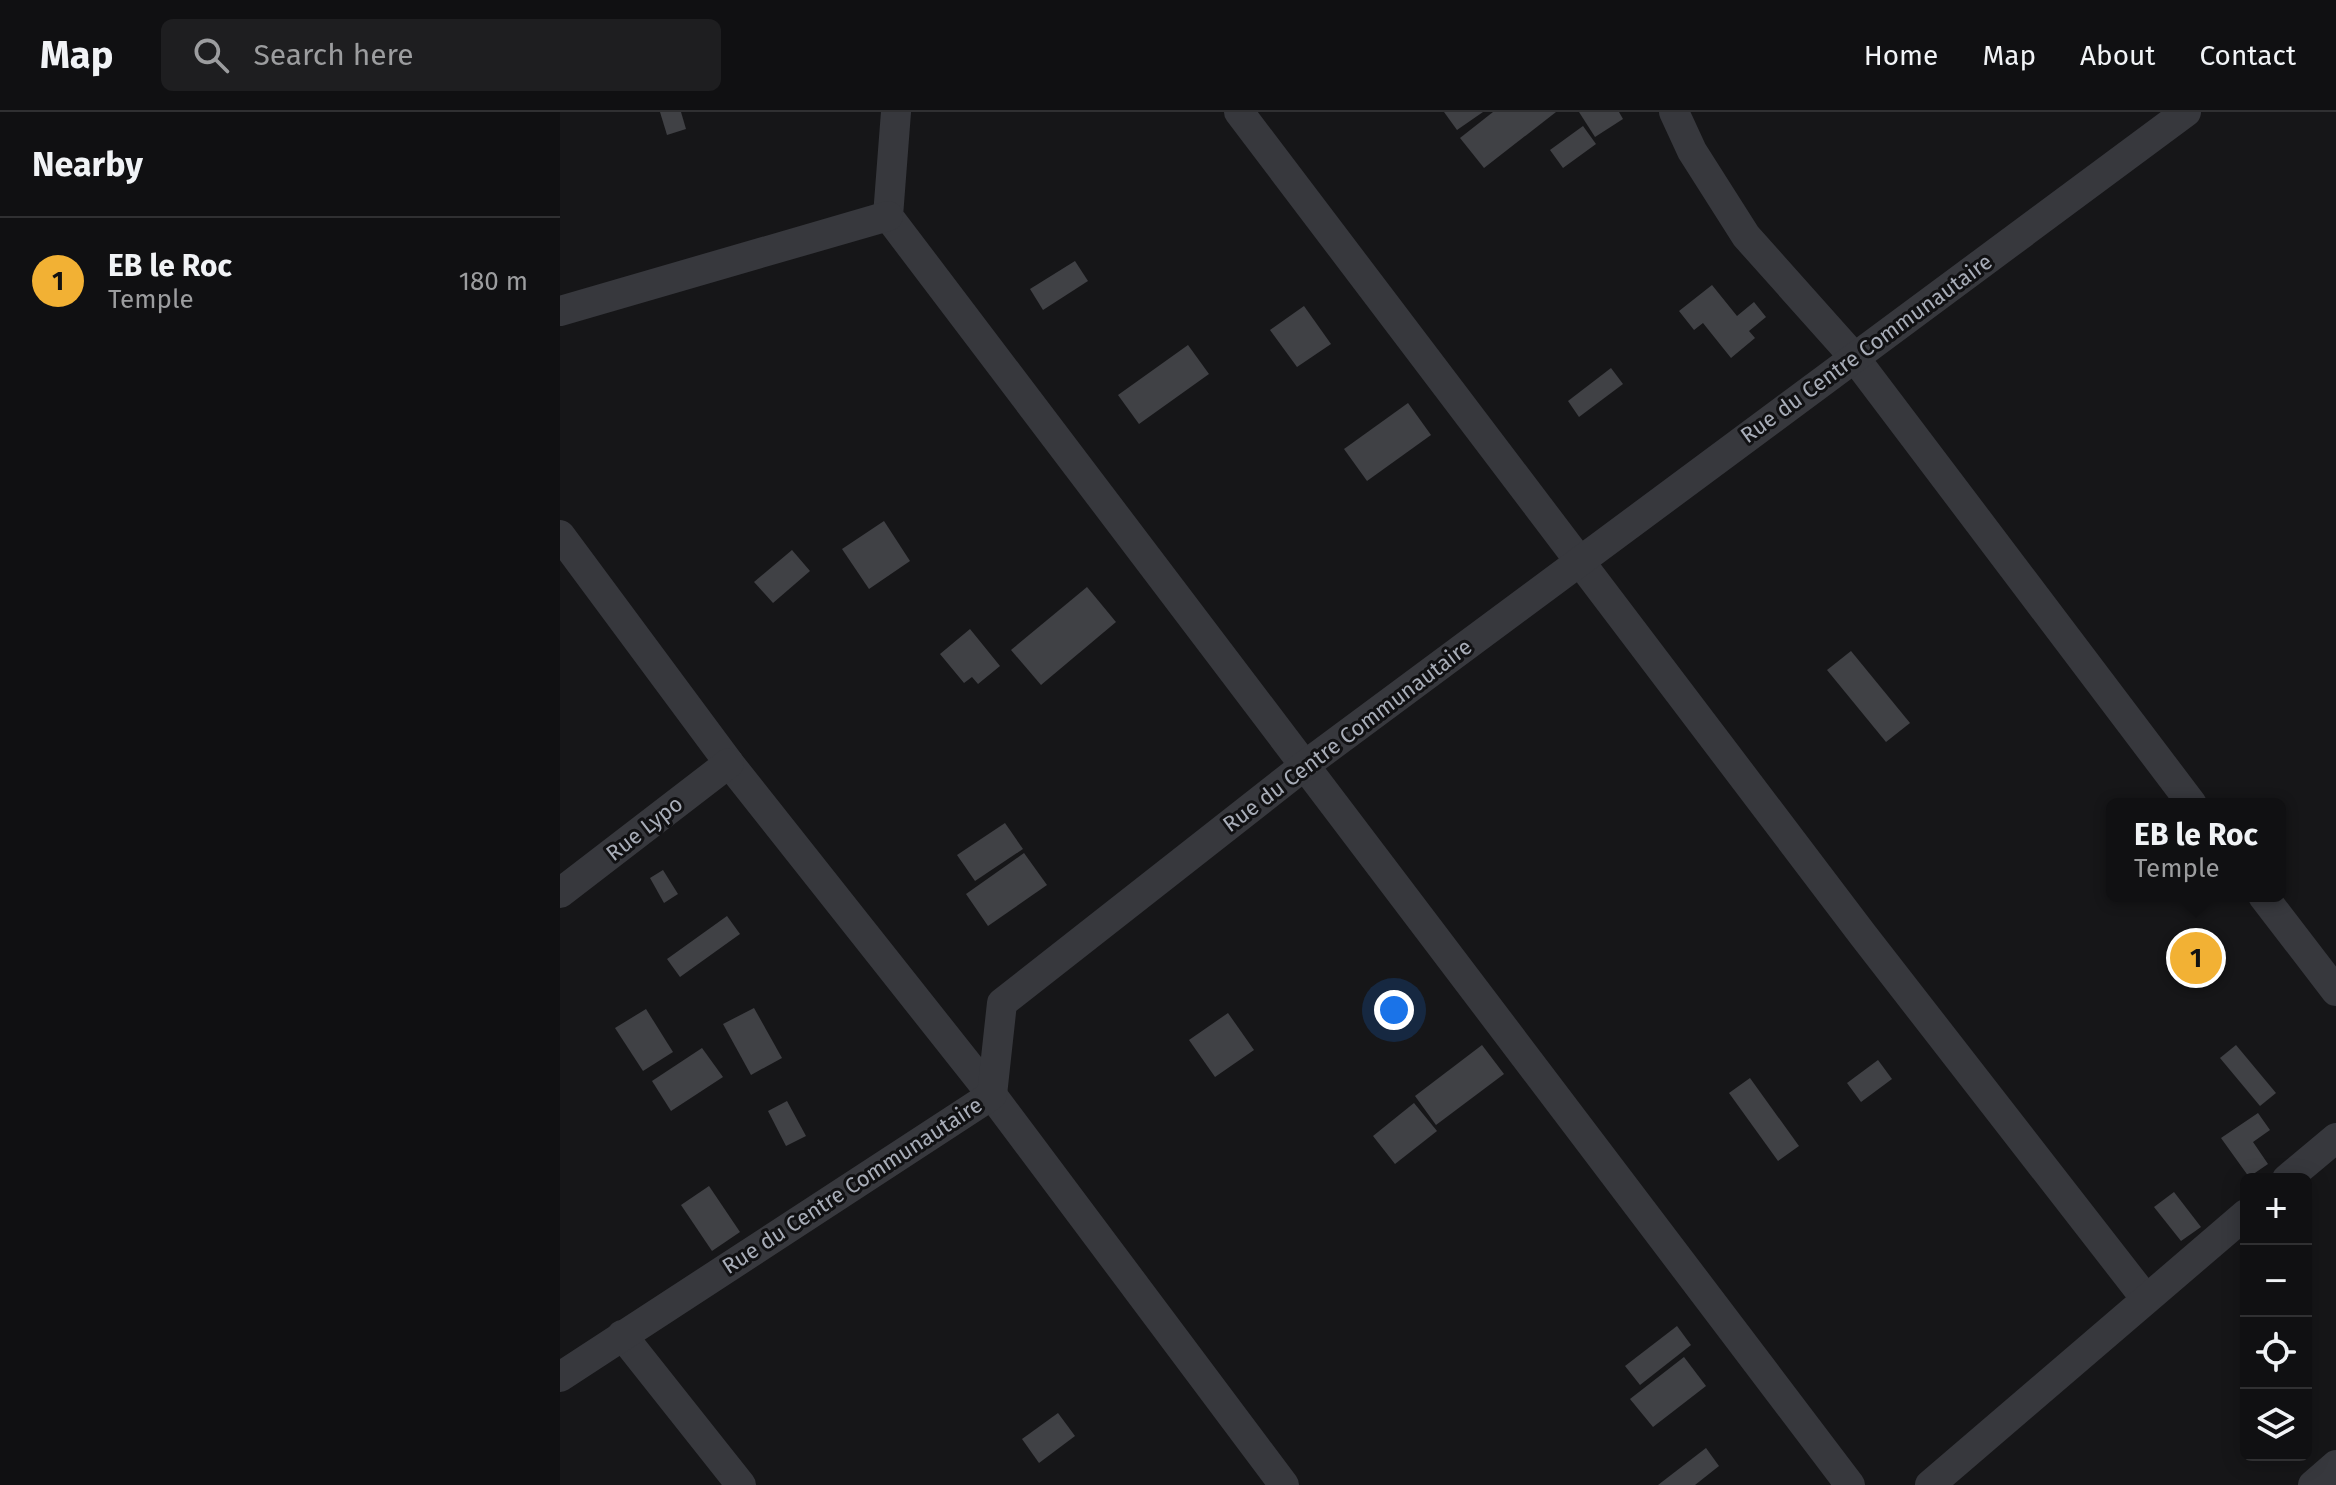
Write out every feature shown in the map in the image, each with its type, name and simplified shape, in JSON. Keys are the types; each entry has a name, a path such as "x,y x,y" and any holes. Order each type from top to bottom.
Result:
{"street":[{"path":"896,112 888,216 1850,1485"},
{"path":"1239,112 1578,561 2146,1299"},
{"path":"1674,112 1692,151 1746,236 1854,357 2187,798"},
{"name":"Rue du Centre Communautaire","path":"560,1377 992,1095 1002,1003 1304,766 2186,112"},
{"path":"560,311 888,216"},
{"path":"560,535 729,763 992,1095 1284,1485"},
{"name":"Rue Lypo","path":"560,893 729,763"},
{"path":"2268,902 2336,991"},
{"path":"2294,1173 2336,1138"},
{"path":"1930,1485 2240,1219"},
{"path":"622,1335 741,1485"},
{"path":"2313,1485 2336,1465"}],"building":[{"path":"660,112 681,112 686,129 667,135"},
{"path":"1444,112 1483,112 1457,130"},
{"path":"1493,112 1556,112 1484,168 1460,138"},
{"path":"1579,112 1619,112 1623,119 1595,137"},
{"path":"1583,126 1596,144 1563,168 1550,150"},
{"path":"1075,261 1088,281 1043,310 1030,289"},
{"path":"1712,285 1737,316 1754,302 1766,317 1749,331 1755,338 1731,358 1703,323 1694,330 1679,311"},
{"path":"1304,306 1331,344 1297,367 1270,330"},
{"path":"1188,345 1209,374 1139,424 1118,395"},
{"path":"1611,368 1623,384 1579,417 1568,401"},
{"path":"1408,403 1431,435 1367,481 1344,449"},
{"path":"884,521 910,561 869,589 842,549"},
{"path":"792,550 810,571 773,603 754,582"},
{"path":"1087,587 1116,622 1041,685 1011,650"},
{"path":"970,629 1000,666 978,684 972,677 964,683 940,654"},
{"path":"1851,651 1910,723 1886,742 1827,670"},
{"path":"1005,823 1023,849 975,881 957,855"},
{"path":"1024,853 1047,885 988,926 966,894"},
{"path":"663,870 678,894 664,903 650,878"},
{"path":"727,916 740,934 680,977 667,959"},
{"path":"754,1008 782,1058 751,1075 723,1024"},
{"path":"646,1009 673,1052 643,1071 615,1028"},
{"path":"1228,1013 1254,1050 1215,1077 1189,1040"},
{"path":"1482,1045 1504,1074 1436,1125 1415,1096"},
{"path":"2236,1045 2276,1093 2260,1106 2220,1058"},
{"path":"702,1048 723,1077 671,1111 652,1081"},
{"path":"1878,1060 1892,1079 1861,1102 1847,1083"},
{"path":"1750,1078 1799,1146 1778,1161 1729,1093"},
{"path":"787,1101 806,1136 786,1146 768,1111"},
{"path":"1414,1103 1437,1131 1395,1164 1373,1136"},
{"path":"2258,1113 2270,1130 2253,1142 2268,1164 2255,1173 2246,1173 2221,1138"},
{"path":"709,1186 740,1232 712,1251 681,1205"},
{"path":"2174,1192 2201,1227 2181,1241 2154,1207"},
{"path":"1677,1326 1691,1345 1640,1385 1625,1366"},
{"path":"1684,1357 1706,1386 1653,1427 1630,1399"},
{"path":"1058,1413 1075,1436 1039,1463 1022,1439"},
{"path":"1706,1448 1719,1466 1695,1485 1658,1485"}],"place":[{"name":"EB le Roc","path":"2196,958"}]}
